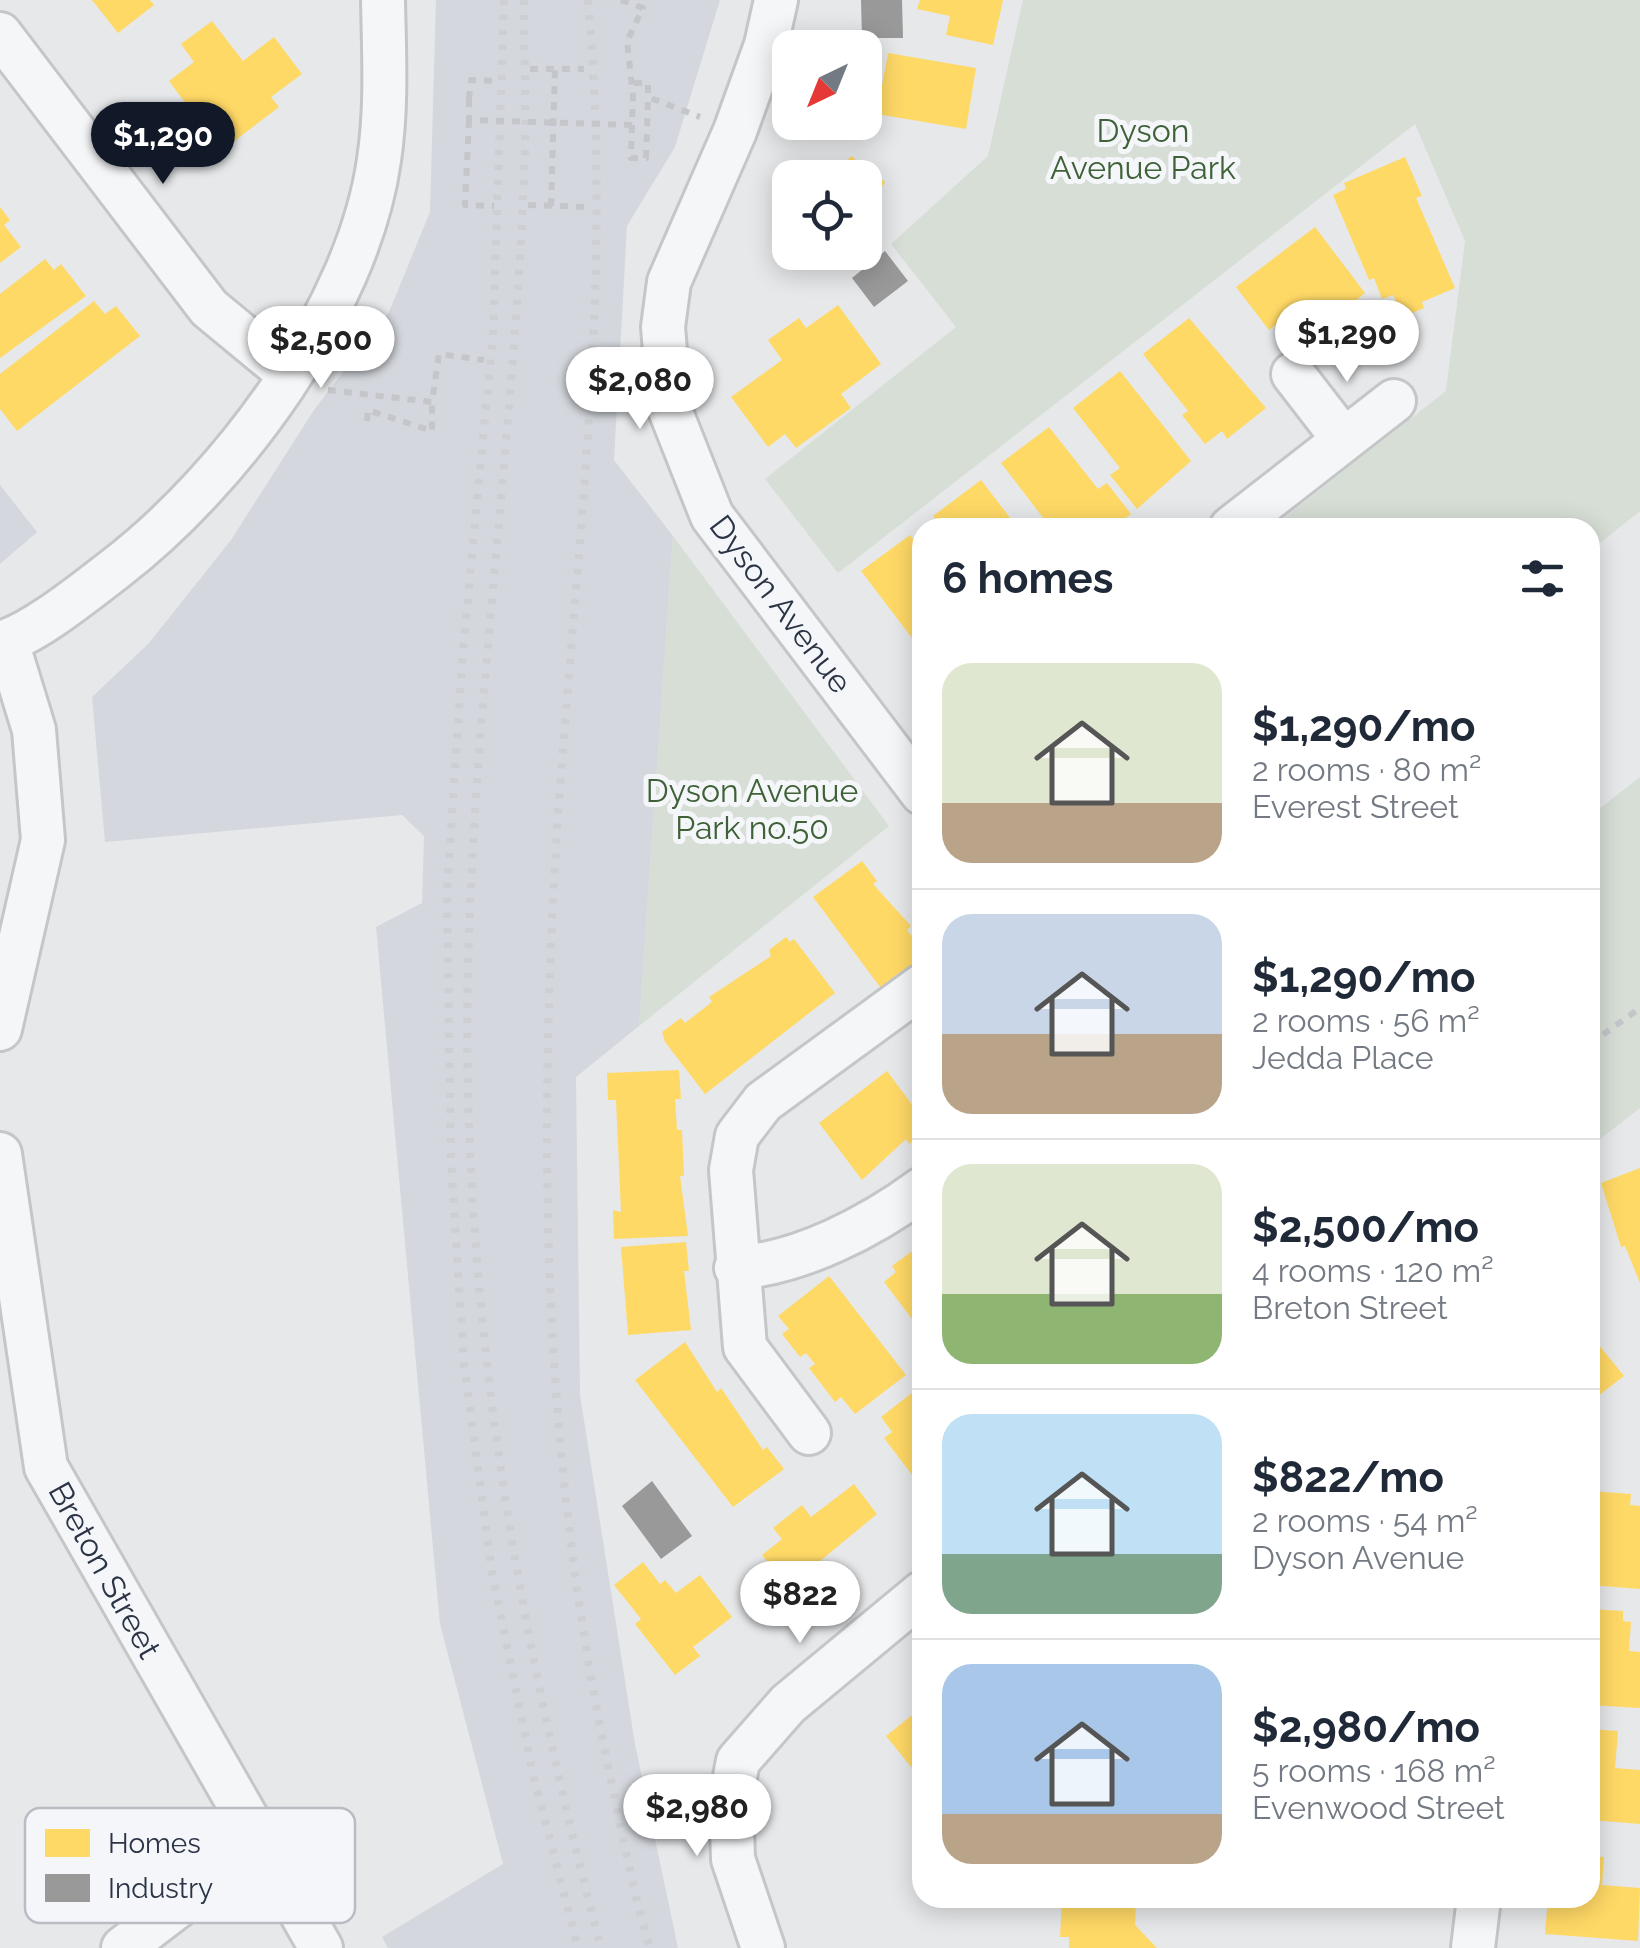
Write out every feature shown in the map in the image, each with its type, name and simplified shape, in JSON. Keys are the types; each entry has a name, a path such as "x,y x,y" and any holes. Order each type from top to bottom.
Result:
{"street":[{"path":"0,1029 43,840 34,730 3,642 90,588 160,535 308,382 352,257 379,164 385,110 383,0"},
{"name":"Dyson Avenue","path":"776,0 766,46 735,131 669,282 663,327 670,410 712,516 912,770"},
{"path":"0,34 209,308 308,382"},
{"path":"1293,374 1344,440"},
{"path":"1244,518 1394,401"},
{"path":"810,1432 745,1346 731,1170 737,1136 763,1102 912,993"},
{"name":"Breton Street","path":"0,1154 46,1467 239,1808"},
{"path":"736,1268 771,1265 885,1216 912,1196"},
{"path":"763,1948 733,1859 731,1798 738,1761 788,1704 912,1601"},
{"path":"1474,1948 1478,1908"},
{"path":"123,1948 156,1923"},
{"name":"Breton Street","path":"306,1923 321,1948"}],"path":[{"path":"621,0 643,8 626,41 634,83 631,158 646,158 648,83 634,83"},
{"path":"530,69 584,70"},
{"path":"551,206 555,70"},
{"path":"494,206 466,205 471,80 495,81"},
{"path":"648,97 708,121"},
{"path":"468,120 632,125"},
{"path":"528,205 587,207"},
{"path":"367,421 368,410 379,411 432,431 439,354 484,360"},
{"path":"308,382 432,402"},
{"path":"1600,1037 1640,1008"}],"shaded area":[{"path":"436,0 720,0 675,147 627,226 614,460 673,536 639,1026 576,1077 580,1395 635,1744 678,1948 388,1948 382,1937 503,1864 440,1624 376,927 422,903 424,836 402,815 105,842 92,697 149,643 231,540 314,410 389,312 430,212"},
{"path":"0,485 37,532 0,564"}],"green space":[{"name":"Dyson Avenue Park","path":"1023,0 1640,0 1640,511 1600,543 1600,518 1284,518 1446,391 1465,241 1415,124 838,573 765,479 956,327 891,244 988,156"},
{"name":"Dyson Avenue Park no.50","path":"673,536 889,826 639,1026"},
{"path":"1640,777 1640,1108 1600,1139 1600,808"}],"building: Homes":[{"path":"92,0 150,0 154,5 118,33"},
{"path":"920,0 1003,0 993,45 946,35 950,16 917,9"},
{"path":"212,21 243,61 274,37 302,74 271,97 279,107 211,159 188,128 198,120 169,81 194,62 181,44"},
{"path":"888,53 976,68 966,129 882,115"},
{"path":"1405,157 1422,196 1416,198 1455,288 1422,302 1424,308 1403,317 1393,295 1382,299 1374,278 1369,280 1333,195 1346,189 1344,183"},
{"path":"0,207 10,220 4,225 21,247 0,263"},
{"path":"1315,227 1365,293 1354,302 1372,326 1340,350 1313,315 1292,312 1269,330 1236,287"},
{"path":"45,259 54,270 61,264 86,296 0,358 0,294"},
{"path":"94,301 105,314 116,306 140,336 17,431 0,409 0,374"},
{"path":"838,305 881,364 841,394 851,408 796,448 785,434 768,447 731,397 782,360 768,340 799,318 806,328"},
{"path":"1189,318 1266,408 1227,439 1222,431 1205,444 1182,415 1188,411 1143,354"},
{"path":"1120,371 1191,461 1137,509 1110,475 1120,468 1073,408"},
{"path":"1049,427 1098,489 1107,483 1131,514 1126,518 1043,518 1001,463"},
{"path":"981,480 1010,518 934,518"},
{"path":"910,535 912,638 861,571"},
{"path":"862,861 877,881 873,884 911,926 907,930 912,937 912,976 886,995 813,897"},
{"path":"786,937 790,942 794,939 835,993 705,1094 665,1042 662,1032 681,1018 685,1023 712,1002 709,997 771,956 769,950"},
{"path":"679,1070 681,1099 675,1099 677,1130 682,1130 684,1176 680,1176 688,1236 614,1239 613,1210 621,1212 616,1100 608,1100 607,1073"},
{"path":"887,1071 912,1105 912,1142 909,1144 906,1139 862,1180 819,1123"},
{"path":"1640,1168 1640,1283 1625,1246 1621,1247 1601,1183"},
{"path":"686,1242 689,1271 684,1271 691,1330 628,1335 621,1247"},
{"path":"912,1251 912,1319 884,1282 896,1272 892,1266"},
{"path":"829,1276 906,1375 855,1414 841,1397 835,1402 809,1368 815,1364 806,1353 800,1357 782,1334 789,1329 778,1316"},
{"path":"685,1342 717,1392 721,1388 763,1450 767,1447 784,1469 733,1507 635,1380"},
{"path":"1600,1346 1624,1376 1600,1394"},
{"path":"912,1393 912,1475 884,1438 892,1432 881,1417"},
{"path":"854,1484 877,1514 814,1566 810,1560 783,1581 762,1555 782,1539 773,1528 802,1505 811,1517"},
{"path":"1600,1492 1631,1494 1630,1505 1640,1506 1640,1589 1600,1586"},
{"path":"643,1562 660,1584 665,1580 676,1593 700,1575 732,1617 693,1647 700,1656 675,1675 635,1624 641,1619 614,1585"},
{"path":"1600,1610 1623,1611 1623,1621 1631,1622 1629,1651 1640,1652 1640,1708 1600,1706"},
{"path":"912,1715 912,1768 886,1736"},
{"path":"1600,1730 1618,1731 1615,1768 1640,1770 1640,1824 1600,1821"},
{"path":"1600,1857 1604,1857 1602,1885 1640,1888 1638,1941 1545,1934 1547,1908 1600,1908"},
{"path":"1062,1908 1136,1908 1135,1925 1157,1948 1069,1948 1069,1937 1060,1937"}],"building: Industry":[{"path":"861,0 902,0 903,38 882,38 882,30 862,30"},
{"path":"885,251 908,281 874,307 852,278 862,270 882,270"},
{"path":"652,1481 692,1536 661,1559 622,1506"}],"railway":[{"path":"504,0 493,333 463,650 447,890 451,1160 464,1365 492,1572 533,1774 578,1948"},
{"path":"524,0 524,178 519,276 478,767 468,964 468,1089 473,1214 484,1337 519,1584 543,1706 601,1948"},
{"path":"588,0 595,102 595,306 551,936 547,1174 550,1293 569,1529 586,1648 622,1835 650,1948"}]}
